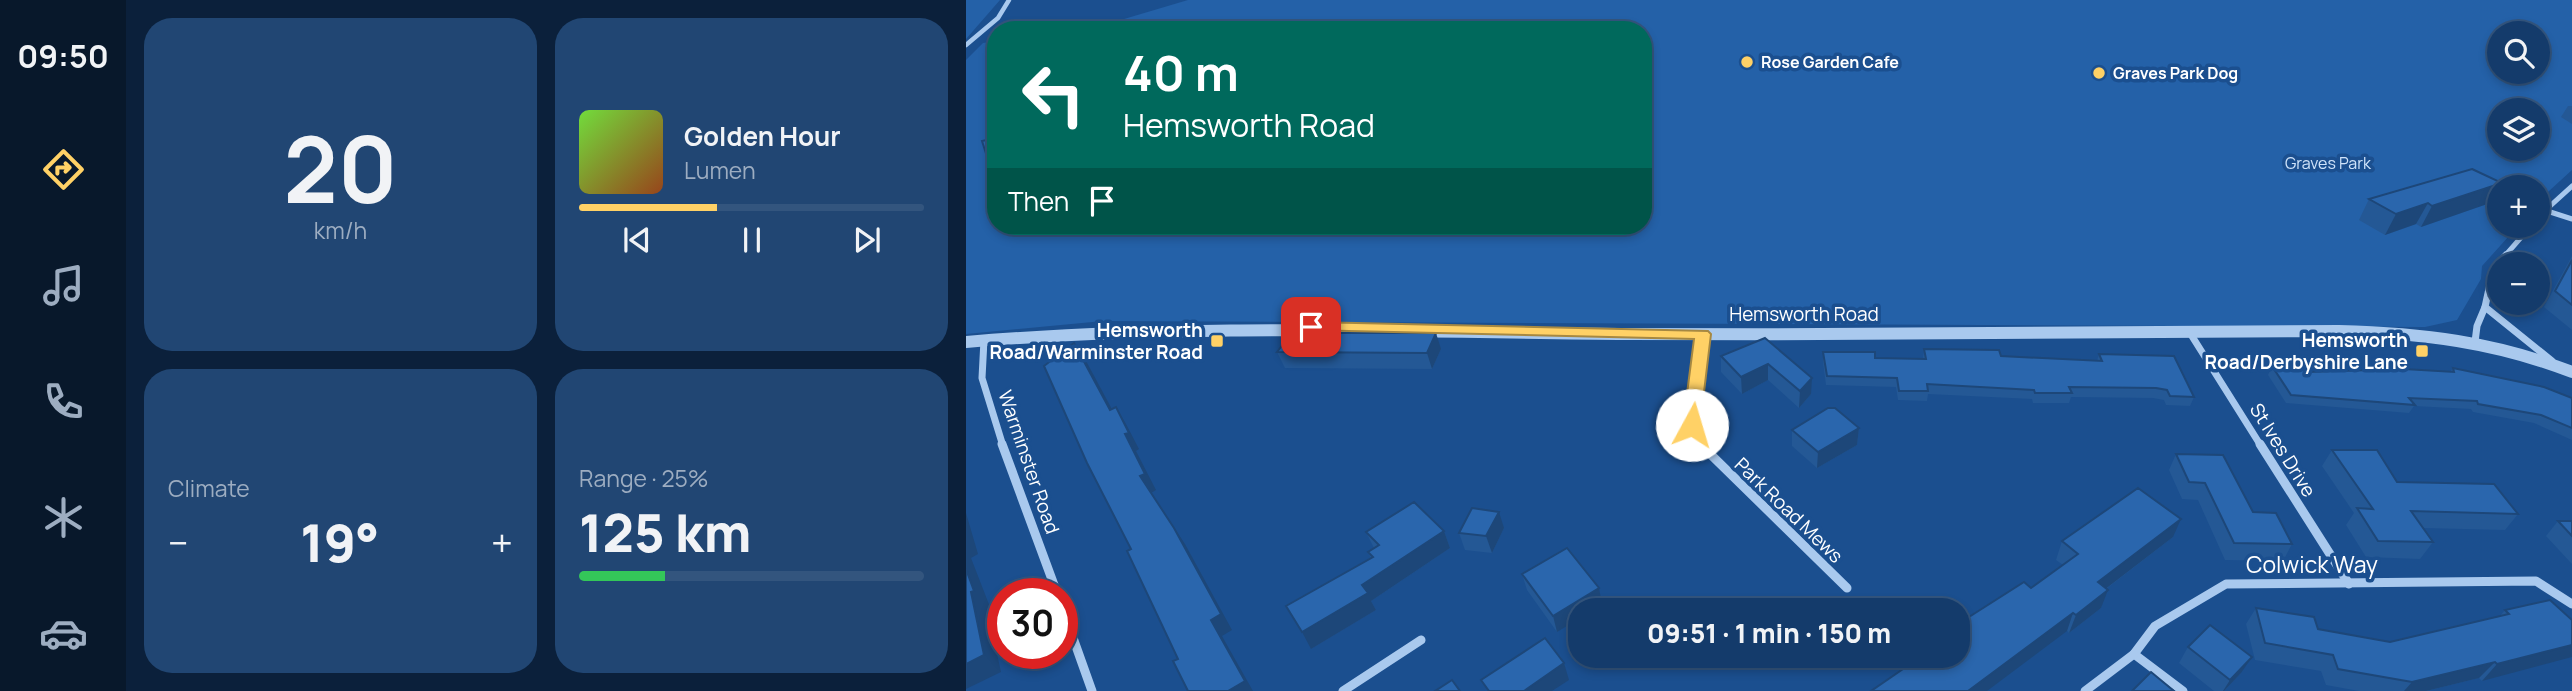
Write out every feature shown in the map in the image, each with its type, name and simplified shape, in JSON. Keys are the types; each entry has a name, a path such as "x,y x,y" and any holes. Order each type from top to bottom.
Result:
{"street":[{"path":"994,21 1009,0"},
{"path":"966,45 987,27"},
{"path":"2550,205 2572,186"},
{"path":"2550,212 2572,219"},
{"path":"2475,342 2493,270 2520,238"},
{"path":"2485,307 2558,366"},
{"name":"Hemsworth Road","path":"966,342 1080,332 1227,327 1703,334 2361,333 2475,342 2572,372"},
{"name":"St Ives Drive","path":"2190,332 2349,584"},
{"name":"Park Road Mews","path":"1703,334 1692,425 1700,445 1847,588"},
{"name":"Warminster Road","path":"984,340 982,378 997,430 1051,578"},
{"name":"Colwick Way","path":"2085,691 2134,654 2155,626 2226,584 2536,580 2572,604"},
{"path":"1343,691 1421,640"},
{"path":"1078,652 1092,691"},
{"path":"2134,654 2183,691"}],"green space":[{"path":"966,0 1000,0 966,39"},
{"name":"Graves Park","path":"1188,0 2572,0 2572,170 2550,190 2550,175 2487,175 2487,238 2507,238 2495,252 2487,252 2481,279 2457,320 2425,327 1103,321 966,334 966,60 987,42 987,235 1652,235 1652,21 1117,21"}],"building":[{"path":"987,140 987,157 982,141"},
{"path":"2472,169 2487,176 2487,188 2432,206 2428,203 2396,214 2369,199"},
{"path":"2572,260 2572,305 2555,291"},
{"path":"1292,333 1436,333 1427,353 1277,352"},
{"path":"1765,338 1812,378 1800,391 1768,364 1741,377 1721,356"},
{"path":"1074,343 1110,410 1116,407 1129,433 1125,434 1145,474 1140,476 1174,528 1221,614 1211,620 1245,681 1228,691 1188,691 1173,661 1178,659 1127,551 1131,549 1087,463 1044,366"},
{"path":"1924,349 1999,350 2001,356 2102,361 2099,354 2174,356 2194,397 2170,396 2167,390 2156,388 2069,387 2072,393 2035,393 2034,390 1927,384 1928,391 1899,391 1897,378 1827,376 1823,352 1875,352 1875,358 1926,359"},
{"path":"2272,366 2304,367 2307,372 2404,369 2454,372 2453,368 2544,387 2572,398 2572,428 2541,415 2478,404 2477,401 2409,398 2415,405 2291,395"},
{"path":"1828,408 1835,408 1859,428 1818,452 1792,430"},
{"path":"2332,450 2377,450 2397,482 2494,484 2518,514 2411,511 2433,542 2378,541 2357,508 2373,509"},
{"path":"2176,454 2223,455 2253,512 2276,513 2292,544 2234,543 2205,483 2189,482"},
{"path":"2138,488 2181,519 2098,582 2108,590 1968,691 1871,691 1905,668 1970,668 1970,616 2024,582 2031,588 2078,554 2062,541"},
{"path":"1414,502 1444,531 1362,585 1368,593 1302,632 1286,606 1373,557 1368,552 1379,545 1366,532"},
{"path":"1472,508 1499,512 1486,536 1459,533"},
{"path":"2558,521 2572,521 2572,536"},
{"path":"1567,548 1599,588 1583,598 1568,598 1568,607 1553,616 1522,574"},
{"path":"966,569 974,591 971,592 984,655 966,664"},
{"path":"2550,600 2572,620 2572,645 2412,682 2338,669 2333,655 2265,643 2256,608 2314,617 2318,629 2390,642 2509,614 2505,610"},
{"path":"2210,625 2252,657 2230,680 2188,647"},
{"path":"1545,638 1564,663 1524,691 1489,691 1481,680"},
{"path":"2151,672 2174,691 2132,691"},
{"path":"1452,680 1460,691 1435,691"}],"place":[{"name":"Rose Garden Cafe","path":"1747,62"},
{"name":"Graves Park Dog","path":"2099,73"},
{"name":"Hemsworth Road/Warminster Road","path":"1217,341"},
{"name":"Hemsworth Road/Derbyshire Lane","path":"2422,351"}],"route":[{"path":"1311,327 1703,334 1692,425"}]}
